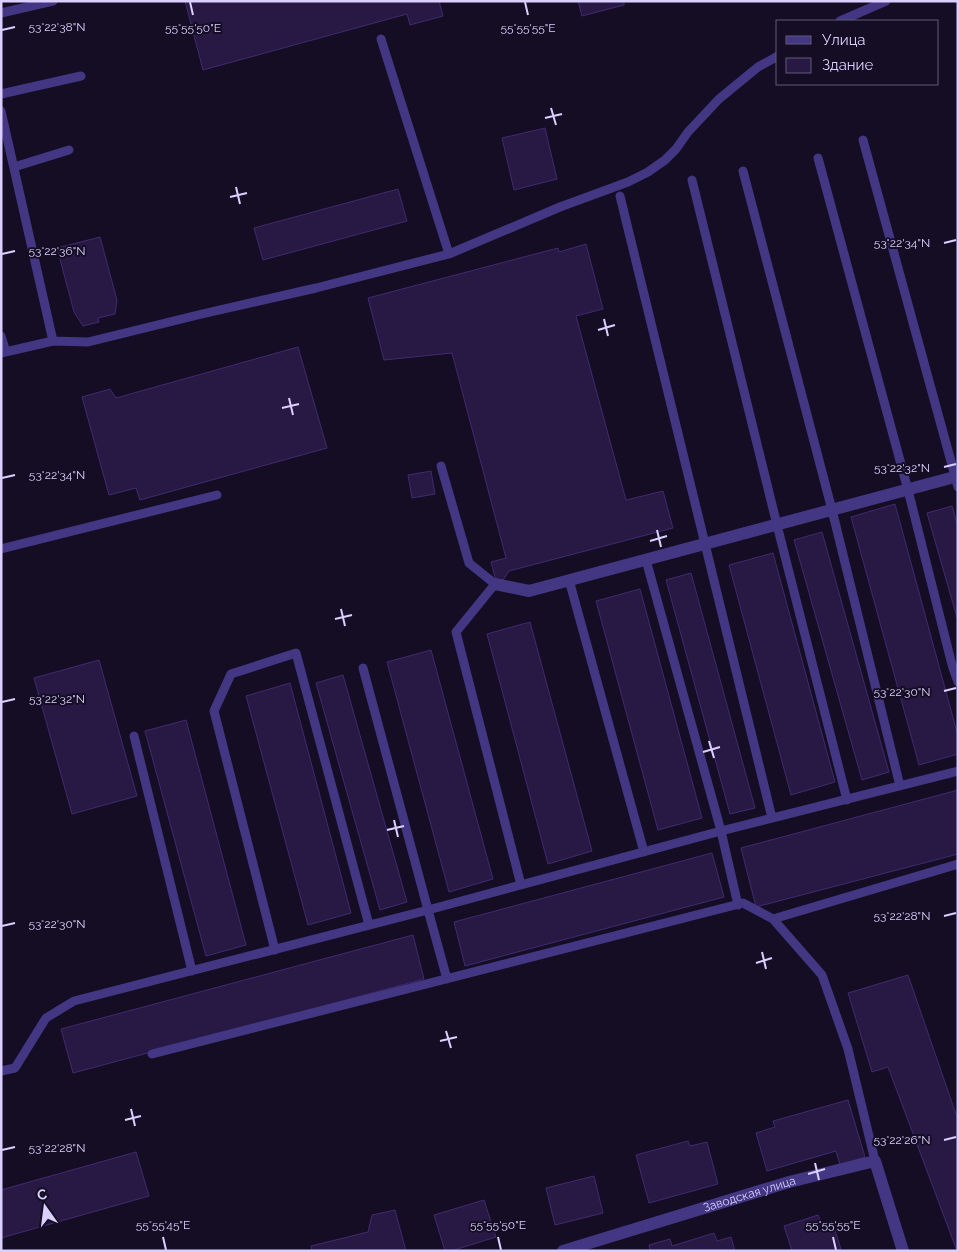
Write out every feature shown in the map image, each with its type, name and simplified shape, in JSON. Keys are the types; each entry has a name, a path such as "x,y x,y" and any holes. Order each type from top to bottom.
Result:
{"street":[{"path":"495,584 529,591 908,490 957,480"},
{"path":"875,1161 903,1251"},
{"name":"Заводская улица","path":"563,1251 789,1182 875,1161"}],"lane":[{"path":"1,13 53,1"},
{"path":"842,20 886,1"},
{"path":"381,38 449,254"},
{"path":"1,336 3,352 53,341 88,342 316,288 449,254 560,207 628,182 648,172 665,160 676,149 688,132 719,99 758,67 776,57"},
{"path":"1,94 81,76"},
{"path":"1,111 53,341"},
{"path":"863,140 957,480"},
{"path":"14,167 69,150"},
{"path":"818,158 958,682"},
{"path":"743,171 832,510 900,786"},
{"path":"692,180 847,800"},
{"path":"620,196 772,818"},
{"path":"441,466 469,563 495,584 456,632 520,886"},
{"path":"1,549 217,495"},
{"path":"646,560 721,832 738,905"},
{"path":"569,580 644,852"},
{"path":"274,950 214,711 231,674 296,653 369,925"},
{"path":"363,668 447,979"},
{"path":"134,736 192,970"},
{"path":"1,1071 15,1068 46,1018 74,1000 274,950 772,818 958,771"},
{"path":"773,919 958,864"},
{"path":"152,1054 743,903 773,919 822,975 848,1049 875,1161"}],"building":[{"path":"185,1 439,1 443,16 410,25 407,14 203,70"},
{"path":"578,1 624,1 624,5 582,16"},
{"path":"545,128 557,179 514,190 502,138"},
{"path":"398,189 407,221 263,260 254,228"},
{"path":"100,237 117,300 115,314 98,318 99,322 83,326 74,312 57,248"},
{"path":"586,244 603,309 576,316 626,500 663,491 673,528 509,571 503,580 496,581 491,562 506,558 452,353 384,360 368,298 558,248 559,252"},
{"path":"298,347 327,448 140,500 136,488 109,495 82,397 110,389 116,398"},
{"path":"431,471 435,494 412,498 408,475"},
{"path":"895,504 958,736 958,754 919,765 851,517"},
{"path":"952,506 958,527 958,621 927,513"},
{"path":"822,532 889,772 862,780 794,540"},
{"path":"773,553 835,782 791,795 729,565"},
{"path":"691,573 755,808 730,814 666,580"},
{"path":"640,589 702,818 658,830 596,601"},
{"path":"530,622 592,851 548,864 487,634"},
{"path":"431,650 493,879 449,892 387,662"},
{"path":"99,660 137,796 72,814 34,678"},
{"path":"343,675 407,902 380,910 316,683"},
{"path":"290,683 351,913 308,925 246,696"},
{"path":"186,720 246,945 206,956 145,731"},
{"path":"958,790 958,854 756,907 741,848"},
{"path":"712,853 724,897 465,966 454,922"},
{"path":"413,935 424,979 73,1073 61,1029"},
{"path":"908,975 958,1120 958,1251 888,1067 872,1072 848,993"},
{"path":"848,1100 865,1157 840,1165 836,1151 767,1171 756,1133 775,1127 773,1121"},
{"path":"688,1141 690,1146 707,1142 718,1184 649,1203 636,1155"},
{"path":"136,1152 149,1196 1,1238 1,1190"},
{"path":"594,1176 603,1213 555,1225 546,1188"},
{"path":"484,1200 496,1237 451,1251 445,1251 434,1215"},
{"path":"395,1210 406,1251 312,1251 311,1246 368,1232 372,1215"},
{"path":"818,1215 822,1225 832,1221 841,1249 836,1251 792,1251 784,1226"},
{"path":"714,1233 717,1241 731,1237 735,1251 650,1251 649,1245 670,1239 672,1246"}]}
